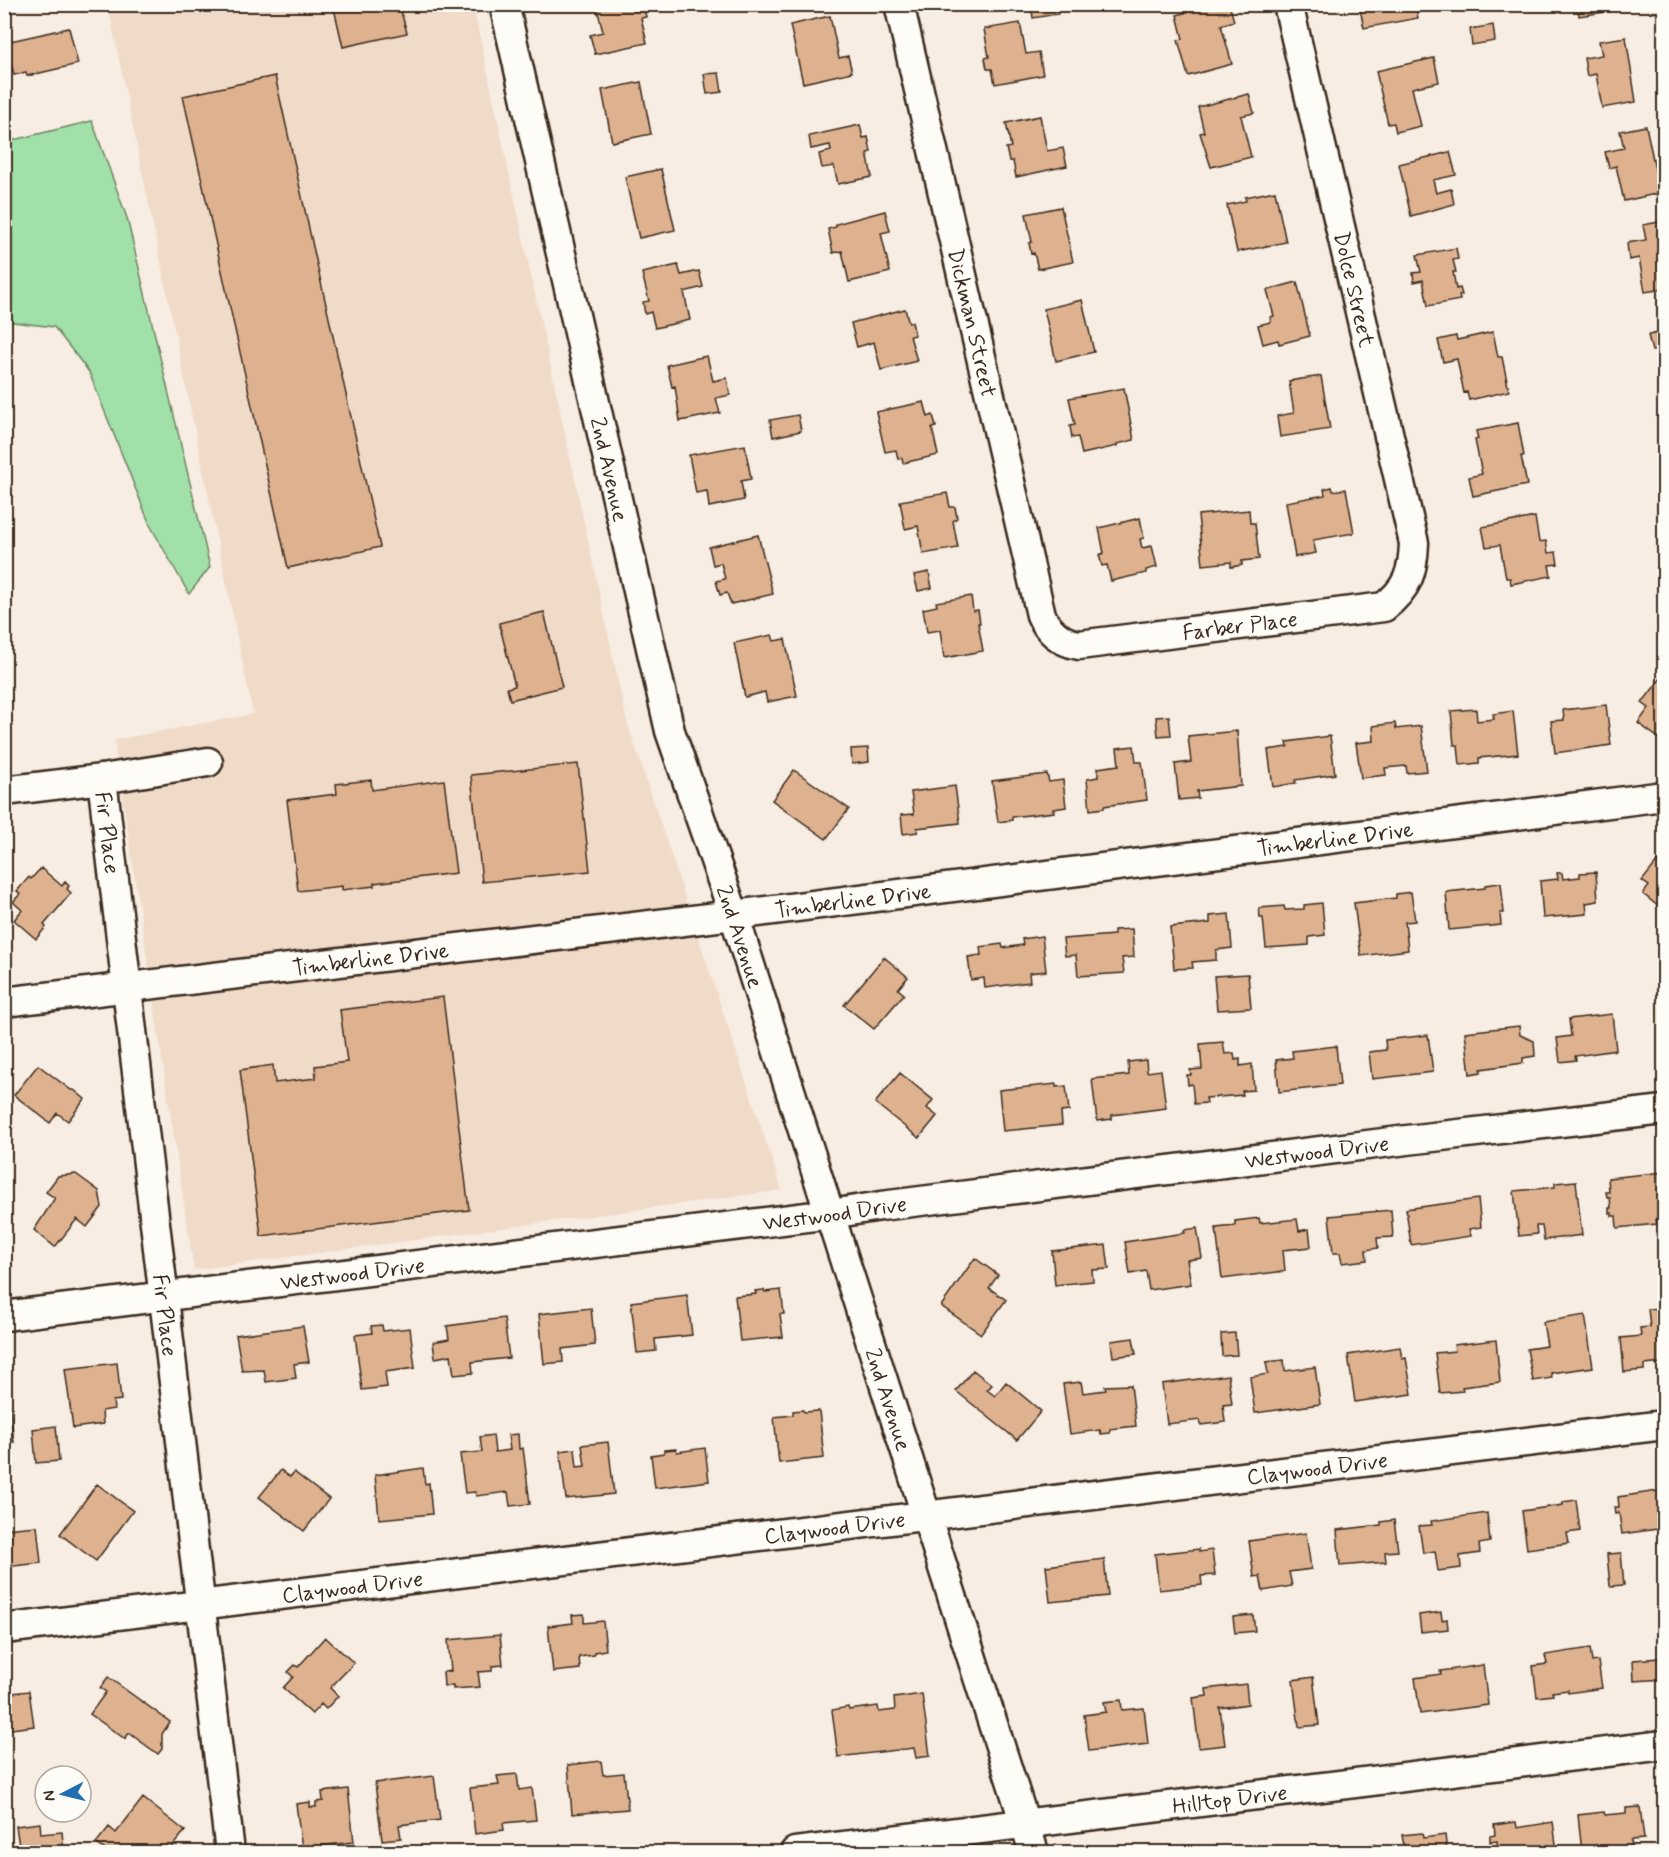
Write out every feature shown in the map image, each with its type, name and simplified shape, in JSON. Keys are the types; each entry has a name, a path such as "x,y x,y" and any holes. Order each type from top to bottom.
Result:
{"street":[{"name":"2nd Avenue","path":"504,4 670,731 734,915 1034,1852"},
{"name":"Dickman Street","path":"899,4 1041,615 1046,626 1057,636"},
{"name":"Dolce Street","path":"1288,4 1414,543 1413,562 1409,574"},
{"name":"Farber Place","path":"1057,636 1072,644 1092,645 1384,607 1404,588 1409,574"},
{"path":"4,791 102,779 208,762"},
{"name":"Fir Place","path":"102,779 230,1852"},
{"name":"Timberline Drive","path":"4,1002 734,915 1665,796"},
{"name":"Westwood Drive","path":"4,1316 831,1214 1396,1141 1665,1110"},
{"name":"Claywood Drive","path":"4,1629 1665,1425"},
{"name":"Hilltop Drive","path":"795,1852 1665,1744"}],"shaded area":[{"path":"108,5 473,5 627,722 782,1190 194,1270 114,740 253,714"}],"green space":[{"path":"92,121 127,218 210,567 189,594 150,525 89,372 54,327 5,321 5,142"}],"building":[{"path":"333,4 399,4 407,33 343,47"},
{"path":"596,4 643,4 646,17 641,18 647,43 595,54 590,35 603,32"},
{"path":"1056,4 1058,14 1033,18 1031,5"},
{"path":"1214,4 1229,4 1234,21 1221,25 1232,64 1188,76 1178,40 1183,39 1177,15"},
{"path":"1359,4 1415,4 1418,18 1364,28"},
{"path":"1577,4 1617,4 1618,10 1579,16"},
{"path":"830,16 839,58 848,56 852,72 803,83 790,25"},
{"path":"1020,23 1026,54 1039,52 1043,75 995,84 992,69 987,69 985,58 989,57 984,29"},
{"path":"1493,25 1495,41 1472,45 1470,29"},
{"path":"69,28 78,64 27,76 26,72 14,75 6,42"},
{"path":"1626,37 1636,102 1602,108 1596,74 1587,76 1584,58 1602,55 1599,41"},
{"path":"1434,58 1439,82 1412,88 1421,126 1396,132 1394,123 1388,124 1376,71"},
{"path":"719,73 722,92 707,94 704,74"},
{"path":"275,76 380,547 288,568 183,96"},
{"path":"641,82 651,134 612,142 602,90"},
{"path":"1249,94 1254,113 1241,116 1251,157 1211,167 1200,133 1204,132 1198,107"},
{"path":"1040,116 1047,151 1063,148 1067,166 1016,177 1013,161 1009,161 1006,148 1011,147 1006,123"},
{"path":"860,125 863,138 868,137 871,152 867,153 872,177 838,184 834,166 822,168 819,154 831,151 830,145 811,149 809,136"},
{"path":"1646,126 1660,193 1624,201 1616,166 1609,168 1605,152 1624,148 1620,131"},
{"path":"1450,152 1456,175 1433,180 1436,193 1451,189 1454,204 1411,216 1399,164"},
{"path":"661,169 675,230 639,238 625,177"},
{"path":"1275,191 1286,242 1237,252 1227,205 1246,201 1245,197"},
{"path":"1061,207 1073,262 1038,269 1034,253 1031,254 1029,243 1032,242 1026,214"},
{"path":"885,211 890,231 881,233 890,272 849,282 842,251 833,253 828,229 836,227 836,224"},
{"path":"1664,221 1664,289 1645,292 1639,258 1629,260 1627,243 1646,240 1643,225"},
{"path":"1456,248 1458,259 1453,260 1456,272 1453,272 1456,289 1460,288 1462,295 1459,295 1460,300 1428,306 1423,280 1414,282 1413,273 1421,272 1417,255"},
{"path":"678,265 681,275 699,271 703,287 684,292 690,320 655,328 651,312 645,314 643,302 649,301 642,273"},
{"path":"1297,282 1310,336 1279,344 1278,340 1263,344 1258,325 1271,322 1270,317 1274,316 1267,290"},
{"path":"1082,300 1094,352 1056,361 1044,309"},
{"path":"905,309 909,323 912,322 915,335 910,336 917,361 881,370 874,342 857,347 851,323"},
{"path":"1493,332 1498,357 1502,357 1509,391 1469,400 1467,392 1464,393 1457,359 1443,362 1438,340 1456,336 1457,340"},
{"path":"1664,332 1664,372 1659,350 1652,351 1648,335"},
{"path":"707,356 713,381 727,378 730,395 716,398 720,413 680,421 675,386 672,387 667,365"},
{"path":"1321,376 1330,429 1280,437 1277,416 1294,413 1289,381"},
{"path":"1124,388 1134,440 1082,454 1078,437 1072,438 1070,426 1075,425 1069,398"},
{"path":"924,402 928,417 933,415 936,427 932,428 938,455 903,463 902,458 898,459 896,450 885,452 876,412"},
{"path":"798,415 801,431 773,437 770,420"},
{"path":"1518,423 1527,485 1473,496 1469,477 1482,474 1475,440 1478,439 1476,431"},
{"path":"745,445 751,479 741,481 744,500 709,507 707,491 696,493 689,455"},
{"path":"1664,445 1664,483 1657,446"},
{"path":"1332,487 1333,491 1346,489 1354,533 1313,540 1316,553 1295,557 1286,502 1325,495 1324,489"},
{"path":"947,493 950,507 955,507 957,518 953,521 958,548 923,554 918,526 905,529 900,501"},
{"path":"1249,510 1250,523 1255,523 1259,559 1242,561 1242,565 1231,567 1231,562 1203,565 1198,515"},
{"path":"1535,517 1539,542 1546,541 1548,553 1556,552 1558,564 1549,565 1551,576 1511,584 1510,578 1506,578 1500,545 1486,547 1482,527"},
{"path":"1140,518 1144,538 1140,539 1142,548 1152,546 1157,567 1146,570 1146,573 1111,581 1107,565 1102,566 1099,555 1104,553 1099,528"},
{"path":"758,535 773,594 731,604 727,593 720,595 716,581 725,579 721,563 713,565 709,547"},
{"path":"929,572 932,588 918,591 914,575"},
{"path":"971,596 973,611 978,610 983,651 944,658 940,630 927,632 923,609 937,606 936,602"},
{"path":"544,612 562,687 510,700 507,688 515,686 499,623"},
{"path":"772,635 774,641 785,639 797,696 767,702 765,692 745,697 734,643"},
{"path":"1664,674 1664,742 1638,723 1649,708 1642,703"},
{"path":"1606,705 1611,745 1555,753 1551,721 1564,720 1563,710"},
{"path":"1476,709 1477,721 1494,719 1493,714 1513,711 1518,754 1479,758 1479,763 1460,765 1458,745 1454,745 1451,711"},
{"path":"1169,716 1171,735 1158,736 1156,717"},
{"path":"1395,723 1396,729 1421,726 1427,771 1407,773 1406,766 1385,768 1386,775 1361,778 1356,743 1374,741 1373,726"},
{"path":"1237,731 1241,786 1197,791 1198,798 1179,800 1175,764 1191,762 1188,736"},
{"path":"1330,736 1335,774 1295,780 1296,783 1273,787 1268,750 1288,747 1287,742"},
{"path":"1134,746 1136,762 1142,762 1147,800 1090,810 1087,779 1098,777 1098,768 1119,765 1117,748"},
{"path":"868,748 869,762 852,764 851,749"},
{"path":"578,764 590,871 482,882 471,775"},
{"path":"794,770 849,809 826,839 772,800"},
{"path":"1047,774 1049,782 1063,780 1066,807 1053,809 1054,812 1012,817 1012,820 998,822 992,781"},
{"path":"371,780 372,790 444,780 456,873 374,883 374,886 342,890 342,886 298,891 287,800 337,794 336,784"},
{"path":"955,786 960,823 917,828 918,832 903,834 901,815 914,814 911,792"},
{"path":"1657,862 1664,868 1664,911 1643,894 1649,886 1642,881"},
{"path":"41,868 62,886 65,882 71,893 44,925 46,927 36,939 14,920 22,910 13,902 20,894 17,891 29,877 31,879"},
{"path":"1596,872 1598,901 1586,903 1587,914 1543,918 1540,881 1558,879 1557,873 1562,873 1563,879 1580,877 1580,873"},
{"path":"1501,883 1504,913 1500,913 1501,925 1449,930 1446,892 1485,888 1485,885"},
{"path":"1411,892 1415,921 1405,922 1408,950 1361,956 1354,903 1396,898 1396,894"},
{"path":"1322,903 1325,935 1309,937 1309,945 1266,948 1263,918 1260,918 1259,908 1284,906 1285,910 1304,909 1304,905"},
{"path":"1229,914 1232,948 1216,950 1216,960 1192,962 1193,968 1174,969 1170,927 1210,923 1210,916"},
{"path":"1132,929 1134,957 1122,958 1124,973 1078,976 1076,955 1065,956 1063,939 1114,935 1114,930"},
{"path":"1042,936 1046,971 1029,973 1030,982 985,988 984,978 971,980 968,957 981,955 980,947 1002,944 1003,948 1023,945 1022,939"},
{"path":"884,957 908,977 898,989 904,994 874,1029 844,1005"},
{"path":"1248,974 1251,1008 1217,1010 1214,976"},
{"path":"443,997 469,1210 261,1236 240,1070 273,1065 275,1083 316,1078 315,1066 347,1062 340,1010"},
{"path":"1612,1014 1616,1050 1575,1056 1576,1060 1560,1062 1557,1038 1571,1036 1569,1019"},
{"path":"1519,1026 1520,1035 1534,1041 1535,1056 1523,1058 1523,1063 1481,1069 1481,1072 1470,1074 1465,1032"},
{"path":"1428,1035 1433,1072 1372,1079 1369,1052 1386,1050 1385,1040"},
{"path":"1223,1042 1225,1054 1234,1053 1235,1060 1240,1059 1240,1066 1252,1064 1254,1090 1242,1091 1243,1095 1206,1098 1207,1103 1194,1104 1192,1084 1188,1085 1187,1075 1191,1075 1190,1070 1202,1069 1200,1044"},
{"path":"1336,1046 1340,1085 1279,1092 1276,1060 1293,1058 1292,1051"},
{"path":"1146,1060 1147,1072 1161,1070 1166,1108 1112,1115 1112,1119 1097,1121 1092,1079 1129,1075 1128,1062"},
{"path":"38,1065 85,1099 68,1121 57,1113 50,1123 14,1095"},
{"path":"900,1073 933,1100 927,1108 937,1116 919,1138 875,1103"},
{"path":"1056,1084 1056,1087 1066,1086 1069,1111 1061,1112 1062,1125 1003,1131 999,1090"},
{"path":"1664,1172 1664,1219 1656,1219 1657,1224 1617,1228 1616,1216 1609,1213 1610,1197 1607,1197 1606,1192 1609,1192 1608,1178"},
{"path":"76,1174 99,1191 102,1207 87,1227 77,1219 55,1247 34,1230 55,1198 46,1192 58,1176"},
{"path":"1576,1181 1582,1235 1544,1240 1542,1226 1536,1226 1537,1234 1519,1236 1514,1191 1555,1187 1555,1183"},
{"path":"1478,1199 1481,1227 1469,1229 1471,1236 1411,1245 1406,1209"},
{"path":"1391,1210 1393,1237 1377,1238 1378,1248 1366,1250 1367,1260 1342,1263 1340,1253 1333,1253 1329,1216"},
{"path":"1259,1218 1260,1223 1297,1219 1299,1231 1309,1229 1311,1247 1283,1250 1285,1271 1222,1279 1216,1228 1235,1226 1235,1221"},
{"path":"1197,1228 1202,1258 1187,1260 1191,1284 1149,1290 1146,1271 1130,1274 1125,1242 1185,1233 1184,1230"},
{"path":"1106,1245 1109,1269 1092,1270 1093,1281 1055,1285 1052,1251"},
{"path":"975,1258 998,1275 989,1288 1006,1300 981,1334 941,1306"},
{"path":"764,1290 765,1292 781,1290 784,1314 780,1314 783,1337 740,1341 735,1296 756,1294 755,1291"},
{"path":"687,1295 692,1335 655,1339 656,1351 637,1353 631,1302"},
{"path":"591,1308 595,1345 562,1349 563,1362 544,1364 539,1314"},
{"path":"1664,1308 1664,1363 1644,1365 1644,1370 1624,1372 1621,1338 1641,1336 1640,1328 1650,1327 1648,1309"},
{"path":"1585,1315 1593,1367 1551,1373 1552,1378 1533,1381 1527,1349 1547,1346 1543,1322"},
{"path":"504,1318 509,1358 472,1362 473,1373 454,1375 451,1355 435,1358 433,1342 449,1339 447,1326"},
{"path":"382,1325 383,1331 410,1328 415,1368 385,1372 387,1387 362,1390 355,1335 372,1333 371,1326"},
{"path":"303,1326 309,1362 294,1364 296,1378 266,1382 264,1370 242,1371 236,1335"},
{"path":"1235,1333 1237,1355 1222,1356 1221,1334"},
{"path":"1133,1338 1136,1354 1113,1357 1111,1341"},
{"path":"1496,1340 1500,1382 1462,1387 1463,1391 1440,1393 1435,1353 1455,1351 1454,1345"},
{"path":"1400,1347 1402,1359 1406,1358 1412,1394 1355,1402 1348,1355"},
{"path":"1284,1360 1285,1371 1315,1367 1320,1404 1255,1413 1250,1377 1268,1374 1266,1362"},
{"path":"117,1363 121,1400 113,1401 114,1409 102,1411 103,1424 73,1428 65,1369"},
{"path":"973,1370 992,1385 987,1390 995,1396 1006,1382 1041,1411 1017,1440 956,1391"},
{"path":"1228,1375 1232,1404 1223,1405 1225,1422 1201,1425 1200,1420 1167,1424 1162,1384"},
{"path":"4,1377 6,1377 14,1442 4,1443"},
{"path":"1081,1382 1083,1393 1106,1390 1105,1386 1131,1385 1136,1426 1110,1429 1110,1433 1101,1434 1100,1430 1070,1434 1063,1384"},
{"path":"803,1410 804,1412 819,1411 824,1458 779,1463 774,1417 793,1415 793,1411"},
{"path":"56,1426 59,1461 36,1463 33,1429"},
{"path":"518,1434 519,1449 523,1448 530,1504 510,1506 508,1492 476,1496 475,1492 465,1493 460,1454 482,1452 480,1437 493,1435 495,1452 510,1450 508,1435"},
{"path":"608,1442 614,1494 566,1499 560,1451 575,1449 577,1467 585,1466 582,1445"},
{"path":"705,1448 709,1481 655,1488 651,1455 664,1453 664,1450 676,1449 677,1452"},
{"path":"423,1468 425,1484 429,1483 432,1514 379,1519 375,1475"},
{"path":"281,1470 290,1477 294,1472 329,1499 304,1531 259,1497"},
{"path":"97,1484 133,1511 96,1561 60,1534"},
{"path":"1664,1490 1664,1521 1657,1522 1657,1529 1622,1534 1619,1513 1615,1514 1614,1507 1619,1507 1618,1497"},
{"path":"1576,1500 1580,1531 1567,1533 1569,1543 1527,1549 1522,1511 1563,1505 1563,1502"},
{"path":"1487,1513 1490,1542 1479,1544 1480,1553 1460,1556 1461,1568 1438,1571 1435,1551 1423,1553 1419,1526 1432,1525 1431,1521"},
{"path":"1394,1520 1398,1551 1385,1552 1386,1562 1340,1566 1337,1530 1381,1525 1381,1522"},
{"path":"37,1526 41,1563 4,1567 4,1529"},
{"path":"1306,1533 1311,1569 1289,1572 1292,1586 1263,1591 1260,1576 1254,1577 1249,1541"},
{"path":"1199,1549 1199,1552 1212,1550 1215,1575 1201,1576 1202,1585 1159,1590 1155,1554"},
{"path":"1621,1553 1624,1585 1610,1586 1607,1554"},
{"path":"1104,1559 1108,1596 1050,1602 1046,1566"},
{"path":"1441,1612 1442,1620 1447,1619 1448,1629 1421,1632 1419,1615"},
{"path":"584,1614 584,1623 603,1621 606,1650 594,1652 594,1655 579,1657 580,1669 553,1672 548,1626 573,1623 572,1615"},
{"path":"1253,1615 1255,1631 1235,1633 1233,1617"},
{"path":"500,1635 503,1665 492,1666 492,1671 478,1672 480,1687 453,1689 453,1685 444,1686 443,1672 451,1671 448,1640"},
{"path":"325,1637 354,1663 330,1688 338,1696 326,1709 321,1704 312,1714 283,1688 293,1677 288,1672 295,1665 298,1667"},
{"path":"1660,1643 1664,1643 1664,1679 1634,1681 1633,1660 1660,1658"},
{"path":"1590,1648 1592,1662 1598,1661 1602,1688 1568,1693 1568,1690 1552,1692 1553,1695 1537,1697 1533,1666 1547,1664 1545,1655"},
{"path":"1483,1665 1488,1705 1420,1714 1415,1678 1441,1674 1440,1671"},
{"path":"108,1677 170,1722 162,1734 162,1749 158,1754 129,1733 125,1739 90,1714 106,1692 100,1688"},
{"path":"1313,1677 1319,1725 1299,1727 1293,1680"},
{"path":"1246,1684 1248,1704 1220,1708 1225,1745 1199,1748 1193,1698 1207,1696 1206,1689"},
{"path":"29,1691 34,1726 4,1730 4,1694"},
{"path":"922,1694 930,1756 916,1758 914,1748 838,1757 832,1710 878,1706 879,1712 895,1710 894,1698"},
{"path":"1121,1700 1122,1710 1144,1708 1148,1744 1089,1751 1084,1715 1106,1712 1104,1702"},
{"path":"601,1761 603,1775 624,1773 628,1809 572,1814 568,1765"},
{"path":"517,1774 519,1790 532,1788 536,1820 503,1823 504,1830 475,1834 470,1788 499,1785 497,1776"},
{"path":"434,1776 440,1820 399,1825 401,1838 382,1840 375,1783"},
{"path":"348,1789 354,1842 302,1848 296,1804 310,1802 310,1807 316,1807 316,1802 323,1801 322,1792"},
{"path":"143,1798 185,1831 170,1849 168,1847 163,1852 156,1848 153,1852 108,1852 96,1843 109,1827 116,1833"},
{"path":"1640,1807 1644,1839 1631,1840 1632,1850 1582,1852 1578,1815 1604,1812 1605,1815 1626,1813 1626,1808"},
{"path":"1516,1822 1517,1828 1553,1822 1557,1852 1498,1852 1497,1841 1490,1842 1490,1836 1495,1835 1494,1825"},
{"path":"40,1824 41,1834 62,1832 64,1852 14,1852 14,1847 19,1846 16,1826"},
{"path":"1422,1833 1423,1838 1445,1835 1447,1852 1405,1852 1402,1835"},
{"path":"1374,1844 1375,1852 1302,1852 1302,1849 1322,1846 1323,1850"}]}
